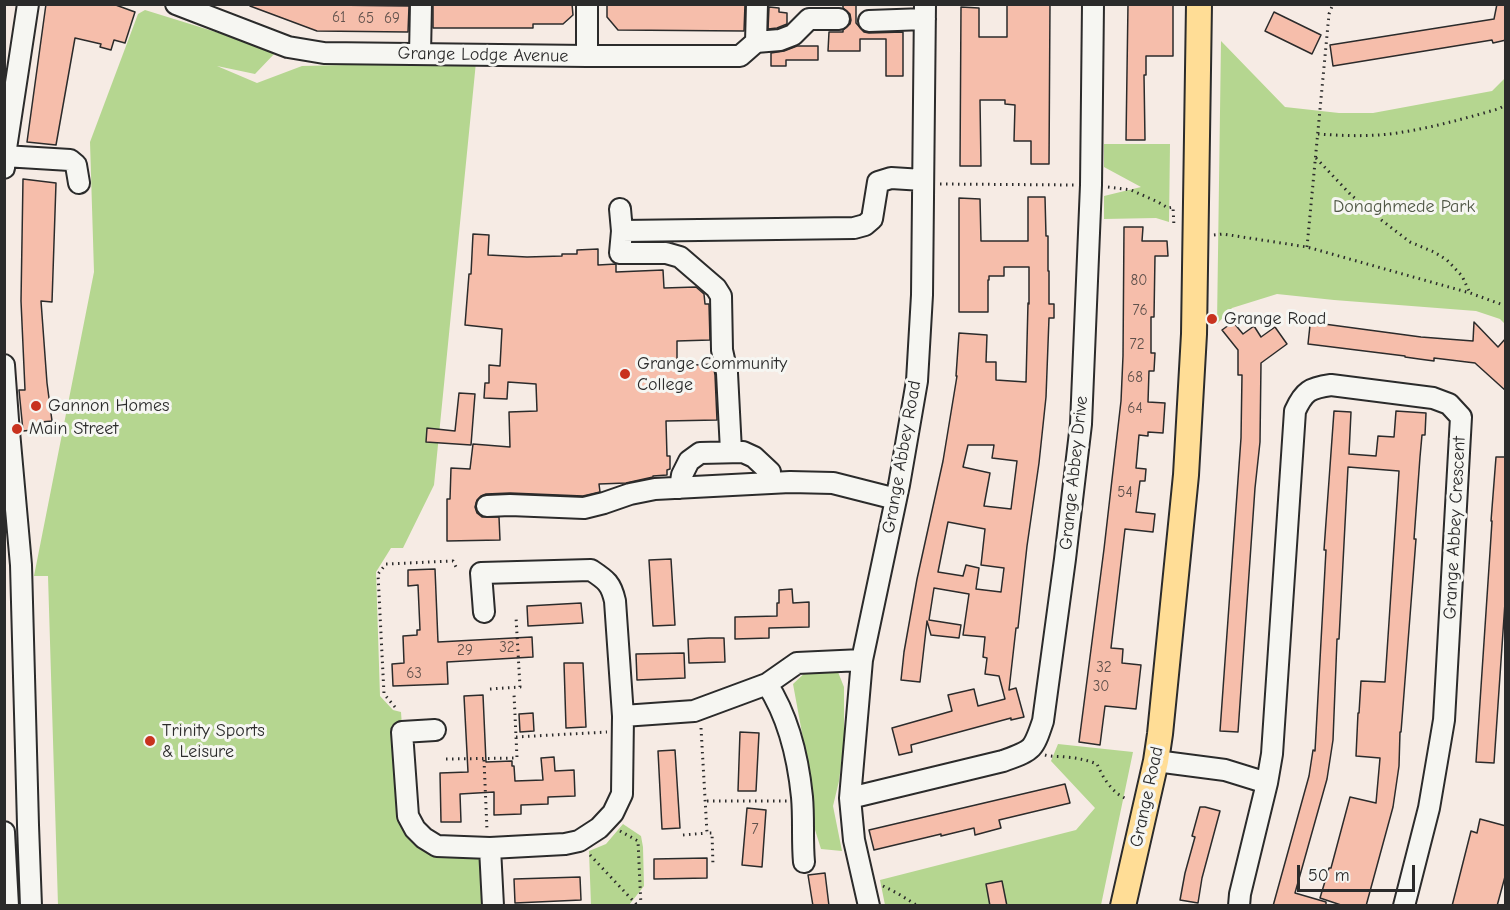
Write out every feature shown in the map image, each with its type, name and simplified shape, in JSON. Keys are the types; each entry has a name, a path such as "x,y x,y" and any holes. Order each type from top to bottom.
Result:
{"main road":[{"name":"Grange Road","path":"1123,906 1156,761 1186,475 1194,334 1199,4"}],"street":[{"path":"4,168 28,4"},
{"name":"Grange Lodge Avenue","path":"176,4 288,47 324,53 740,56 756,42"},
{"path":"420,54 421,4"},
{"path":"587,4 587,56"},
{"path":"757,4 756,42 780,40 793,35 809,19 838,19"},
{"name":"Grange Abbey Drive","path":"1032,748 1036,743 1042,721 1081,424 1091,185 1093,4"},
{"path":"869,21 925,12"},
{"name":"Grange Abbey Road","path":"867,896 854,840 850,798 862,660 896,499 917,381 922,295 925,12"},
{"path":"5,156 71,155 76,165 79,183"},
{"path":"622,231 854,228 865,225 872,219 878,182 891,178 923,182"},
{"path":"620,209 622,231 620,253 666,252 680,257 722,296 722,350 727,373 731,451"},
{"path":"4,365 31,906"},
{"name":"Grange Abbey Crescent","path":"1239,906 1272,754 1295,411 1301,397 1315,387 1331,385 1433,398 1449,404 1461,417 1443,720 1429,808 1404,906"},
{"path":"680,488 688,461 700,453 731,451 743,452 754,457 770,472 770,483"},
{"path":"487,506 584,508 655,489 770,483 833,483 896,499"},
{"path":"435,730 402,732 408,816 415,829 437,846 489,840 565,844 579,841 599,828 613,813 622,794 623,724 615,601 612,588 604,578 591,570 481,573 484,612"},
{"path":"623,724 694,711 768,684 797,663 862,660"},
{"path":"768,684 778,700 791,732 802,798 804,862"},
{"path":"850,798 1003,761 1032,748"},
{"path":"1156,761 1225,770 1267,783"},
{"path":"4,832 9,906"},
{"path":"489,840 493,906"}],"path":[{"path":"1307,247 1329,14 1334,4"},
{"path":"1318,134 1348,136 1401,133 1449,123 1506,105"},
{"path":"1316,158 1351,195 1380,219 1410,242 1447,260 1462,276 1470,293"},
{"path":"923,182 1091,185 1131,190 1168,208 1173,207 1175,236 1195,237 1223,234 1307,247 1470,293 1506,306"},
{"path":"395,707 384,693 378,574 386,564 453,561 457,569"},
{"path":"490,689 520,687 516,617"},
{"path":"446,759 517,758 514,694"},
{"path":"516,737 623,724"},
{"path":"701,728 707,833"},
{"path":"1032,748 1048,756 1086,760 1097,764 1102,775 1119,796 1146,804"},
{"path":"484,760 489,840"},
{"path":"706,801 789,801"},
{"path":"616,828 638,841 639,906"},
{"path":"684,835 712,833 713,866"},
{"path":"584,850 639,906"},
{"path":"867,896 876,885 887,887 918,906"}],"green space":[{"path":"145,10 277,51 255,74 217,66 257,83 302,66 476,62 434,485 403,548 391,548 376,572 380,696 393,710 401,712 408,810 438,850 484,854 485,905 58,905 48,576 34,576 94,272 90,142 138,14"},
{"name":"Donaghmede Park","path":"1221,41 1285,107 1339,113 1373,113 1492,91 1505,78 1505,324 1500,319 1476,311 1277,294 1232,308 1217,324"},
{"path":"1104,144 1170,144 1169,222 1156,218 1104,219 1104,196 1141,187 1104,167"},
{"path":"809,669 838,672 844,687 844,742 833,806 842,851 821,849 811,817 809,771 793,684"},
{"path":"1058,744 1133,752 1101,905 885,905 880,880 1076,830 1095,808 1051,761"},
{"path":"623,824 641,836 644,886 629,905 591,905 589,851 606,844"}],"building":[{"path":"46,4 113,4 135,12 125,43 114,40 111,50 100,47 101,44 75,38 56,145 27,142"},
{"path":"250,4 409,6 408,32 317,31 250,6"},
{"path":"433,4 572,4 573,15 563,24 533,24 533,28 433,28"},
{"path":"607,4 745,4 744,31 618,30 607,17"},
{"path":"843,4 856,4 856,23 864,32 903,32 903,76 886,76 886,39 860,39 860,51 828,51 829,32 843,32 850,24 850,14 843,8"},
{"path":"1007,4 1050,4 1049,164 1031,164 1031,141 1014,141 1015,105 1005,104 1005,100 980,100 981,166 960,166 961,7 979,8 979,37 1007,37"},
{"path":"1128,4 1173,4 1173,56 1146,56 1145,140 1126,140"},
{"path":"1497,4 1506,4 1506,40 1493,43 1492,40 1333,66 1330,45 1494,19"},
{"path":"769,7 779,8 779,12 787,13 787,24 768,29"},
{"path":"1274,12 1321,35 1312,54 1265,31"},
{"path":"797,46 818,46 818,60 786,60 786,66 771,66 771,53"},
{"path":"23,179 56,183 52,302 41,301 52,421 41,422 42,429 23,431 19,390 25,390 21,301"},
{"path":"1028,197 1045,197 1049,304 1054,304 1054,318 1049,318 1046,397 1039,463 1009,690 1016,688 1024,717 1011,720 1011,718 911,745 912,752 899,755 892,728 952,711 948,695 974,689 978,706 1005,699 999,676 985,674 987,658 983,657 985,637 963,635 969,594 934,588 929,620 961,625 959,638 931,635 927,621 920,682 901,680 917,579 943,461 957,376 959,333 987,335 986,362 996,362 996,380 1026,382 1029,267 1004,267 1004,276 989,276 988,312 959,312 959,198 980,199 981,241 1028,241","holes":["968,445 994,445 992,458 1017,461 1011,509 984,506 990,473 963,467","948,522 985,529 981,565 1004,568 1001,592 976,589 979,568 966,565 963,576 938,572"]},
{"path":"1124,227 1143,227 1142,241 1167,241 1168,256 1155,256 1151,353 1155,353 1154,371 1149,371 1148,402 1165,403 1163,433 1148,432 1148,436 1139,435 1136,468 1146,469 1145,481 1140,481 1136,512 1155,514 1153,532 1125,529 1111,648 1123,649 1122,663 1141,665 1136,709 1105,706 1100,745 1079,742 1121,401"},
{"name":"Grange Community College","path":"473,234 489,235 488,255 562,256 562,254 577,254 577,250 598,249 598,265 616,264 616,272 663,270 664,288 696,287 704,294 705,304 709,304 710,340 677,341 677,366 713,364 717,420 666,421 667,456 670,456 670,469 667,470 667,475 626,483 599,484 600,492 583,496 486,494 477,500 475,507 477,513 482,517 499,517 500,540 447,541 447,499 450,499 451,468 470,469 473,444 510,447 509,412 537,411 536,384 508,382 507,399 484,398 485,383 489,383 489,365 500,366 502,329 465,325"},
{"path":"1311,316 1325,318 1324,324 1421,337 1473,341 1474,322 1498,347 1506,338 1506,391 1475,363 1434,358 1434,361 1308,344"},
{"path":"1233,322 1243,334 1254,326 1261,337 1275,327 1287,344 1261,363 1260,442 1238,732 1220,731 1241,438 1242,375 1238,375 1238,350 1222,330"},
{"path":"459,393 475,394 471,445 426,442 427,428 455,431"},
{"path":"1334,411 1351,412 1349,454 1376,456 1378,436 1394,437 1396,411 1426,413 1425,435 1422,435 1420,457 1399,766 1393,807 1366,906 1344,906 1320,898 1329,868 1331,868 1350,797 1376,803 1380,758 1356,756 1358,713 1361,681 1385,682 1398,487 1399,471 1348,467 1333,740 1327,779 1295,893 1326,902 1326,906 1273,906 1309,776 1313,750 1315,751 1326,550 1324,550"},
{"path":"1496,457 1506,457 1506,588 1494,763 1476,762"},
{"path":"671,559 675,625 653,626 649,560"},
{"path":"435,569 438,642 532,637 533,657 447,662 448,684 393,686 392,664 404,663 403,636 417,635 417,630 420,630 418,585 408,586 408,570"},
{"path":"792,589 793,603 809,602 809,627 769,628 769,638 735,639 735,617 777,616 779,590"},
{"path":"581,603 583,623 528,626 527,606"},
{"path":"724,638 725,662 689,663 688,639"},
{"path":"684,653 685,678 637,680 636,654"},
{"path":"564,663 583,663 586,727 566,728"},
{"path":"483,695 486,762 512,761 515,781 543,780 541,758 554,757 555,771 574,770 575,796 548,797 548,804 521,805 521,814 494,815 494,792 460,794 461,822 441,822 440,773 468,772 464,696"},
{"path":"533,713 534,731 520,732 519,714"},
{"path":"740,732 759,733 756,791 738,791"},
{"path":"675,750 680,828 662,829 658,751"},
{"path":"1065,784 1070,803 999,820 1001,828 975,835 974,828 874,850 869,830"},
{"path":"1200,807 1220,811 1202,878 1198,903 1180,900"},
{"path":"747,808 766,810 762,867 742,865"},
{"path":"1480,819 1506,826 1506,873 1497,906 1452,906 1471,831 1477,833"},
{"path":"707,858 707,878 654,879 654,859"},
{"path":"825,873 829,906 813,906 808,875"},
{"path":"580,877 581,900 515,903 514,879"},
{"path":"1002,881 1007,906 990,906 986,884"}],"place":[{"name":"Grange Road","path":"1212,319"},
{"name":"Grange Community College","path":"625,374"},
{"name":"Gannon Homes","path":"36,406"},
{"name":"Main Street","path":"17,429"},
{"name":"Trinity Sports & Leisure","path":"150,741"}]}
